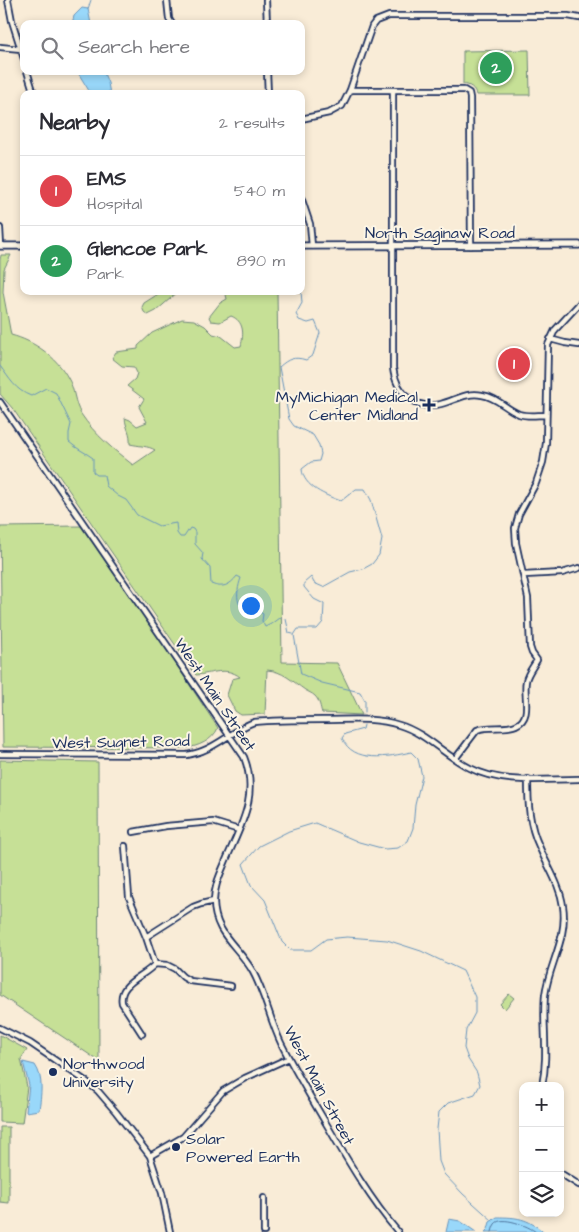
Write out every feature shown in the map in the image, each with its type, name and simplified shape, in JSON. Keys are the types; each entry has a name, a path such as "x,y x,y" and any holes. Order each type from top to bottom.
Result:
{"main road":[{"name":"North Saginaw Road","path":"305,246 579,245"},
{"path":"1,246 20,246"}],"street":[{"path":"8,0 20,45"},
{"path":"168,0 170,20"},
{"path":"266,0 267,20"},
{"path":"305,118 342,106 350,90 372,26 382,18 389,16 568,16 579,18"},
{"path":"0,47 20,49"},
{"path":"28,75 33,90"},
{"path":"267,75 268,90"},
{"path":"350,90 464,90 469,94 471,246"},
{"path":"393,91 393,368 398,386 403,393 417,403 440,404 465,395 484,395 497,400 520,414 546,416"},
{"path":"305,209 310,224 312,246"},
{"path":"0,228 1,246"},
{"path":"455,759 477,730 482,728 509,727 522,721 526,711 526,679 537,660 532,654 530,647 528,598 516,543 515,528 519,514 541,470 545,448 547,354 550,339 559,324 579,304"},
{"path":"550,339 565,344 579,345"},
{"name":"West Main Street","path":"0,402 244,757 250,779 249,804 217,881 214,901 217,919 221,930 253,972 288,1058 358,1179 398,1232"},
{"path":"524,574 562,573 579,568"},
{"name":"West Sugnet Road","path":"0,754 187,755 202,752 242,726 254,722 374,720 410,729 469,768 484,774 508,779 579,779"},
{"path":"528,779 528,805 533,832 559,889 564,919 561,941 546,988 546,1050 542,1082"},
{"path":"133,832 166,826 213,822 239,830"},
{"path":"125,846 129,897 146,937 154,964 151,969 126,987 121,997 122,1003 142,1034"},
{"path":"146,937 201,904 214,901"},
{"path":"154,964 175,968 182,977 190,981 231,986"},
{"path":"0,1028 30,1043 87,1082 98,1091 116,1112 150,1156 162,1192 170,1232"},
{"path":"150,1156 183,1136 223,1092 246,1078 288,1058"},
{"path":"564,1176 579,1185"},
{"path":"264,1198 264,1232"}],"green space":[{"path":"529,50 530,95 476,95 472,87 463,84 463,51"},
{"path":"1,255 11,255 4,269 3,292 11,335 28,341 58,363 70,382 79,410 86,422 105,442 133,465 155,450 130,444 130,436 125,418 137,426 147,422 139,407 144,399 127,386 135,379 137,373 134,367 122,366 112,358 116,352 138,349 138,346 152,333 182,319 194,320 235,347 241,346 243,332 241,324 235,318 231,316 220,322 211,321 209,317 220,303 227,299 226,295 277,295 282,662 337,663 362,715 322,713 319,702 314,695 283,674 267,670 265,714 241,715 235,711 227,695 232,679 240,677 224,671 196,675 13,409 0,394"},
{"path":"157,295 174,295 156,311 148,315 142,307 144,303"},
{"path":"81,526 218,728 213,736 205,742 185,748 3,747 0,527"},
{"path":"0,760 98,762 99,1061 0,995"},
{"path":"509,994 514,998 505,1009 500,1004"},
{"path":"0,1035 27,1050 21,1059 27,1087 22,1123 0,1122"},
{"path":"0,1127 9,1127 9,1203 0,1202"}],"water":[{"path":"82,8 88,9 90,20 73,20 74,16"},
{"path":"79,75 105,75 109,90 89,90"},
{"path":"23,1062 35,1065 40,1075 39,1110 26,1112 29,1085"},
{"path":"497,1217 522,1219 543,1232 485,1232 490,1222"},
{"path":"449,1219 460,1221 476,1232 446,1232"}],"waterway":[{"path":"88,9 91,0"},
{"path":"301,295 302,303 296,314 299,320 308,323 315,321 320,333 313,355 306,360 291,359 279,367 289,419 294,426 313,435 319,445 321,454 319,461 311,462 302,469 303,475 311,486 341,501 356,489 365,489 371,500 382,539 379,555 372,564 363,569 350,572 323,587 314,583 311,577 304,583 304,587 314,599 324,604 323,622 317,629 298,629 294,635 301,674 322,683 360,692 365,701 365,712"},
{"path":"0,366 13,384 25,394 31,396 46,388 56,393 71,424 69,442 93,458 93,472 97,475 104,475 106,486 126,500 137,515 159,526 176,523 177,533 180,537 184,537 190,528 193,529 195,532 195,544 203,553 202,559 210,568 211,584 223,586 232,582 237,576 241,578 238,591 241,606 245,610 258,611 263,614 262,621 265,627 279,618 286,619 289,633 293,634"},
{"path":"364,725 363,729 345,734 342,738 354,752 372,757 392,756 411,752 418,759 422,776 415,805 413,828 408,841 398,848 385,849 359,842 315,823 289,831 259,846 243,864 251,885 265,900 282,942 290,950 311,950 326,939 347,937 387,940 421,951 463,971 475,997 475,1013 466,1030 464,1048 468,1059 477,1073 480,1085 475,1094 448,1103 439,1112 437,1129 439,1161 444,1174 493,1221"}],"place":[{"name":"Glencoe Park","path":"496,68"},
{"name":"EMS","path":"514,364"},
{"name":"MyMichigan Medical Center Midland","path":"429,405"},
{"name":"Northwood University","path":"53,1072"},
{"name":"Solar Powered Earth","path":"176,1147"}]}
